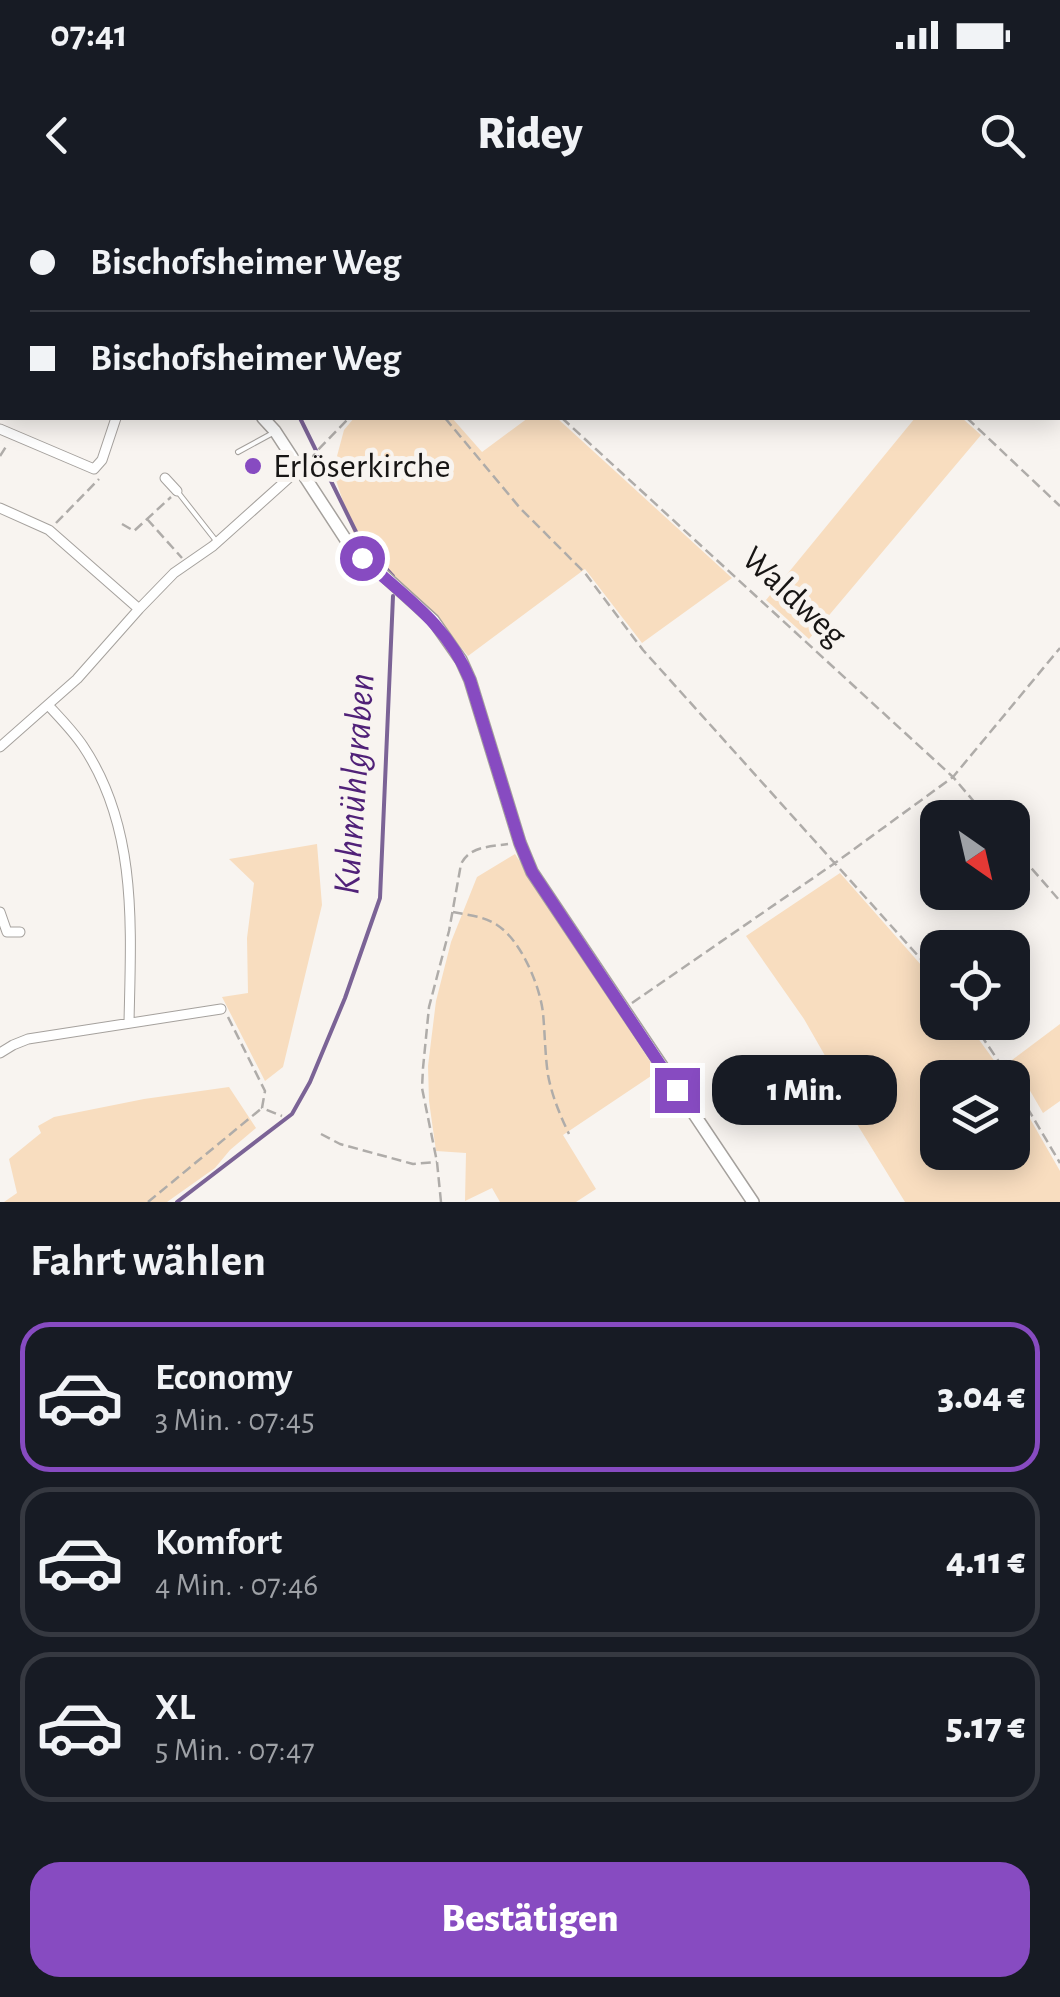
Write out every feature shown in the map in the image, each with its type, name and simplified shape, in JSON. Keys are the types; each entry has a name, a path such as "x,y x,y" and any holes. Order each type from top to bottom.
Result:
{"street":[{"path":"0,429 86,468 97,468 115,420"},
{"path":"266,420 348,543 433,620 462,660 532,872 752,1202"},
{"path":"0,747 76,679 186,563 218,542 300,468"},
{"path":"165,478 178,491"},
{"path":"0,508 48,530 139,609"},
{"path":"48,704 91,759 109,796 121,836 130,902 129,1022"},
{"path":"0,912 7,932 20,932"},
{"path":"0,1053 28,1039 221,1009"}],"lane":[{"path":"238,452 275,431"},
{"path":"178,491 218,542"}],"path":[{"path":"300,468 348,420"},
{"path":"447,420 520,508 584,573 643,650 920,958"},
{"name":"Waldweg","path":"564,420 953,777 973,800"},
{"path":"969,420 1060,506"},
{"path":"0,456 12,435"},
{"path":"48,530 99,481 97,468"},
{"path":"122,524 134,531 161,505"},
{"path":"146,518 186,563"},
{"path":"622,1010 953,777 1060,648"},
{"path":"442,1202 422,1088 429,1008 466,854 520,843"},
{"path":"1030,867 1060,901"},
{"path":"452,912 496,924 511,937 526,962 542,1010 553,1097 569,1134"},
{"path":"148,1202 262,1108 264,1091 221,1009"},
{"path":"262,1108 282,1116"},
{"path":"1030,1112 1060,1163"},
{"path":"321,1134 340,1144 413,1164 437,1162"}],"shaded area":[{"path":"352,420 454,420 482,452 525,420 559,420 732,578 642,643 585,569 468,656 445,628 359,550 333,471 344,430"},
{"path":"913,420 964,420 981,435 809,639 766,600"},
{"path":"317,844 322,905 283,1067 265,1081 222,997 248,993 247,938 254,883 229,859"},
{"path":"515,854 657,1072 563,1135 596,1189 576,1202 500,1202 492,1188 465,1201 466,1153 436,1151 428,1066 436,1001 451,942 477,877"},
{"path":"840,873 920,964 920,1040 979,1040 994,1060 920,1060 920,1170 1030,1170 1030,1119 1060,1171 1060,1202 905,1202 852,1116 847,1094 804,1019 746,936"},
{"path":"1060,1024 1060,1101 1043,1113 1030,1091 1030,1060 1012,1060"},
{"path":"229,1087 256,1128 215,1168 167,1202 4,1202 17,1193 9,1159 41,1133 38,1126 54,1117"}],"waterway":[{"name":"Kuhmühlgraben","path":"301,420 360,540 393,576"},
{"name":"Kuhmühlgraben","path":"177,1202 292,1114 310,1082 345,998 380,898 393,596"}],"place":[{"name":"Erlöserkirche","path":"253,466"}],"route":[{"path":"362,558 433,620 462,660 532,872 677,1090"}]}
